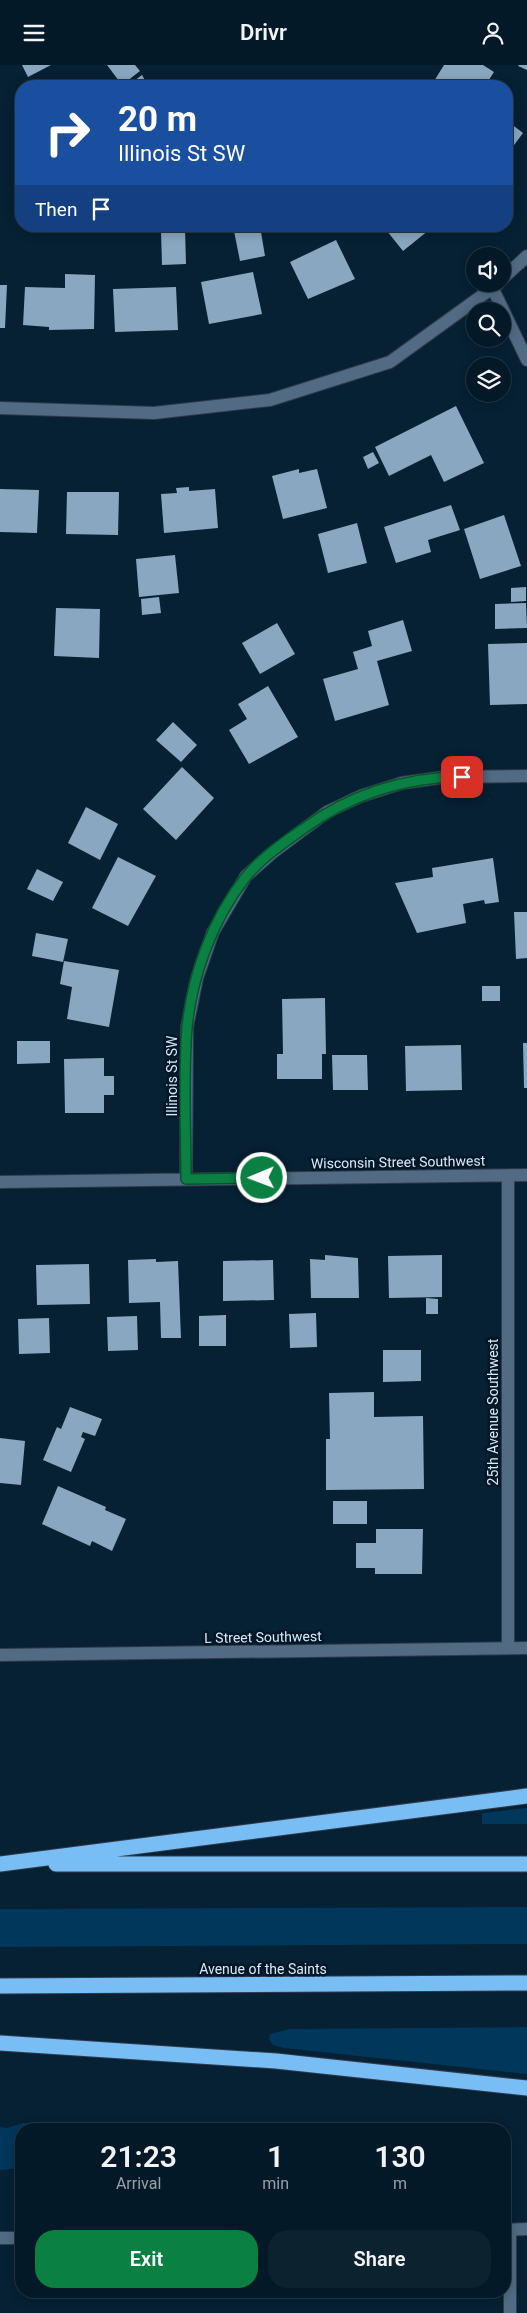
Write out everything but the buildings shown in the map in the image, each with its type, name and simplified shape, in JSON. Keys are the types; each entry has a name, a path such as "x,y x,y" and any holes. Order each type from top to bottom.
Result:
{"highway":[{"path":"0,1864 527,1796"},
{"path":"0,1864 527,1864"},
{"name":"Avenue of the Saints","path":"0,1986 527,1983"},
{"path":"0,2043 276,2061 527,2089"}],"street":[{"path":"511,271 527,257"},
{"path":"0,408 154,413 270,400 390,362 487,292"},
{"path":"498,292 527,360"},
{"name":"Illinois St SW","path":"186,1179 187,1027 196,978 213,932 246,876 272,853 327,812 361,796 402,783 445,777 527,776"},
{"name":"Wisconsin Street Southwest","path":"0,1182 527,1175"},
{"name":"25th Avenue Southwest","path":"508,1176 508,1649"},
{"name":"L Street Southwest","path":"0,1655 527,1648"},
{"path":"511,2230 527,2229"},
{"path":"0,2238 15,2238"},
{"path":"509,2298 510,2313"}],"shaded area":[{"path":"527,1808 527,1824 482,1824 482,1813"},
{"path":"527,1907 527,1944 0,1947 0,1909"},
{"path":"527,2027 527,2074 284,2048 273,2045 269,2039 270,2034 289,2029"},
{"path":"15,2126 15,2169 0,2170 0,2127 7,2128"}],"route":[{"path":"262,1178 186,1179 187,1027 196,978 213,932 246,876 298,832 327,812 361,796 402,783 445,777 462,777"}]}
